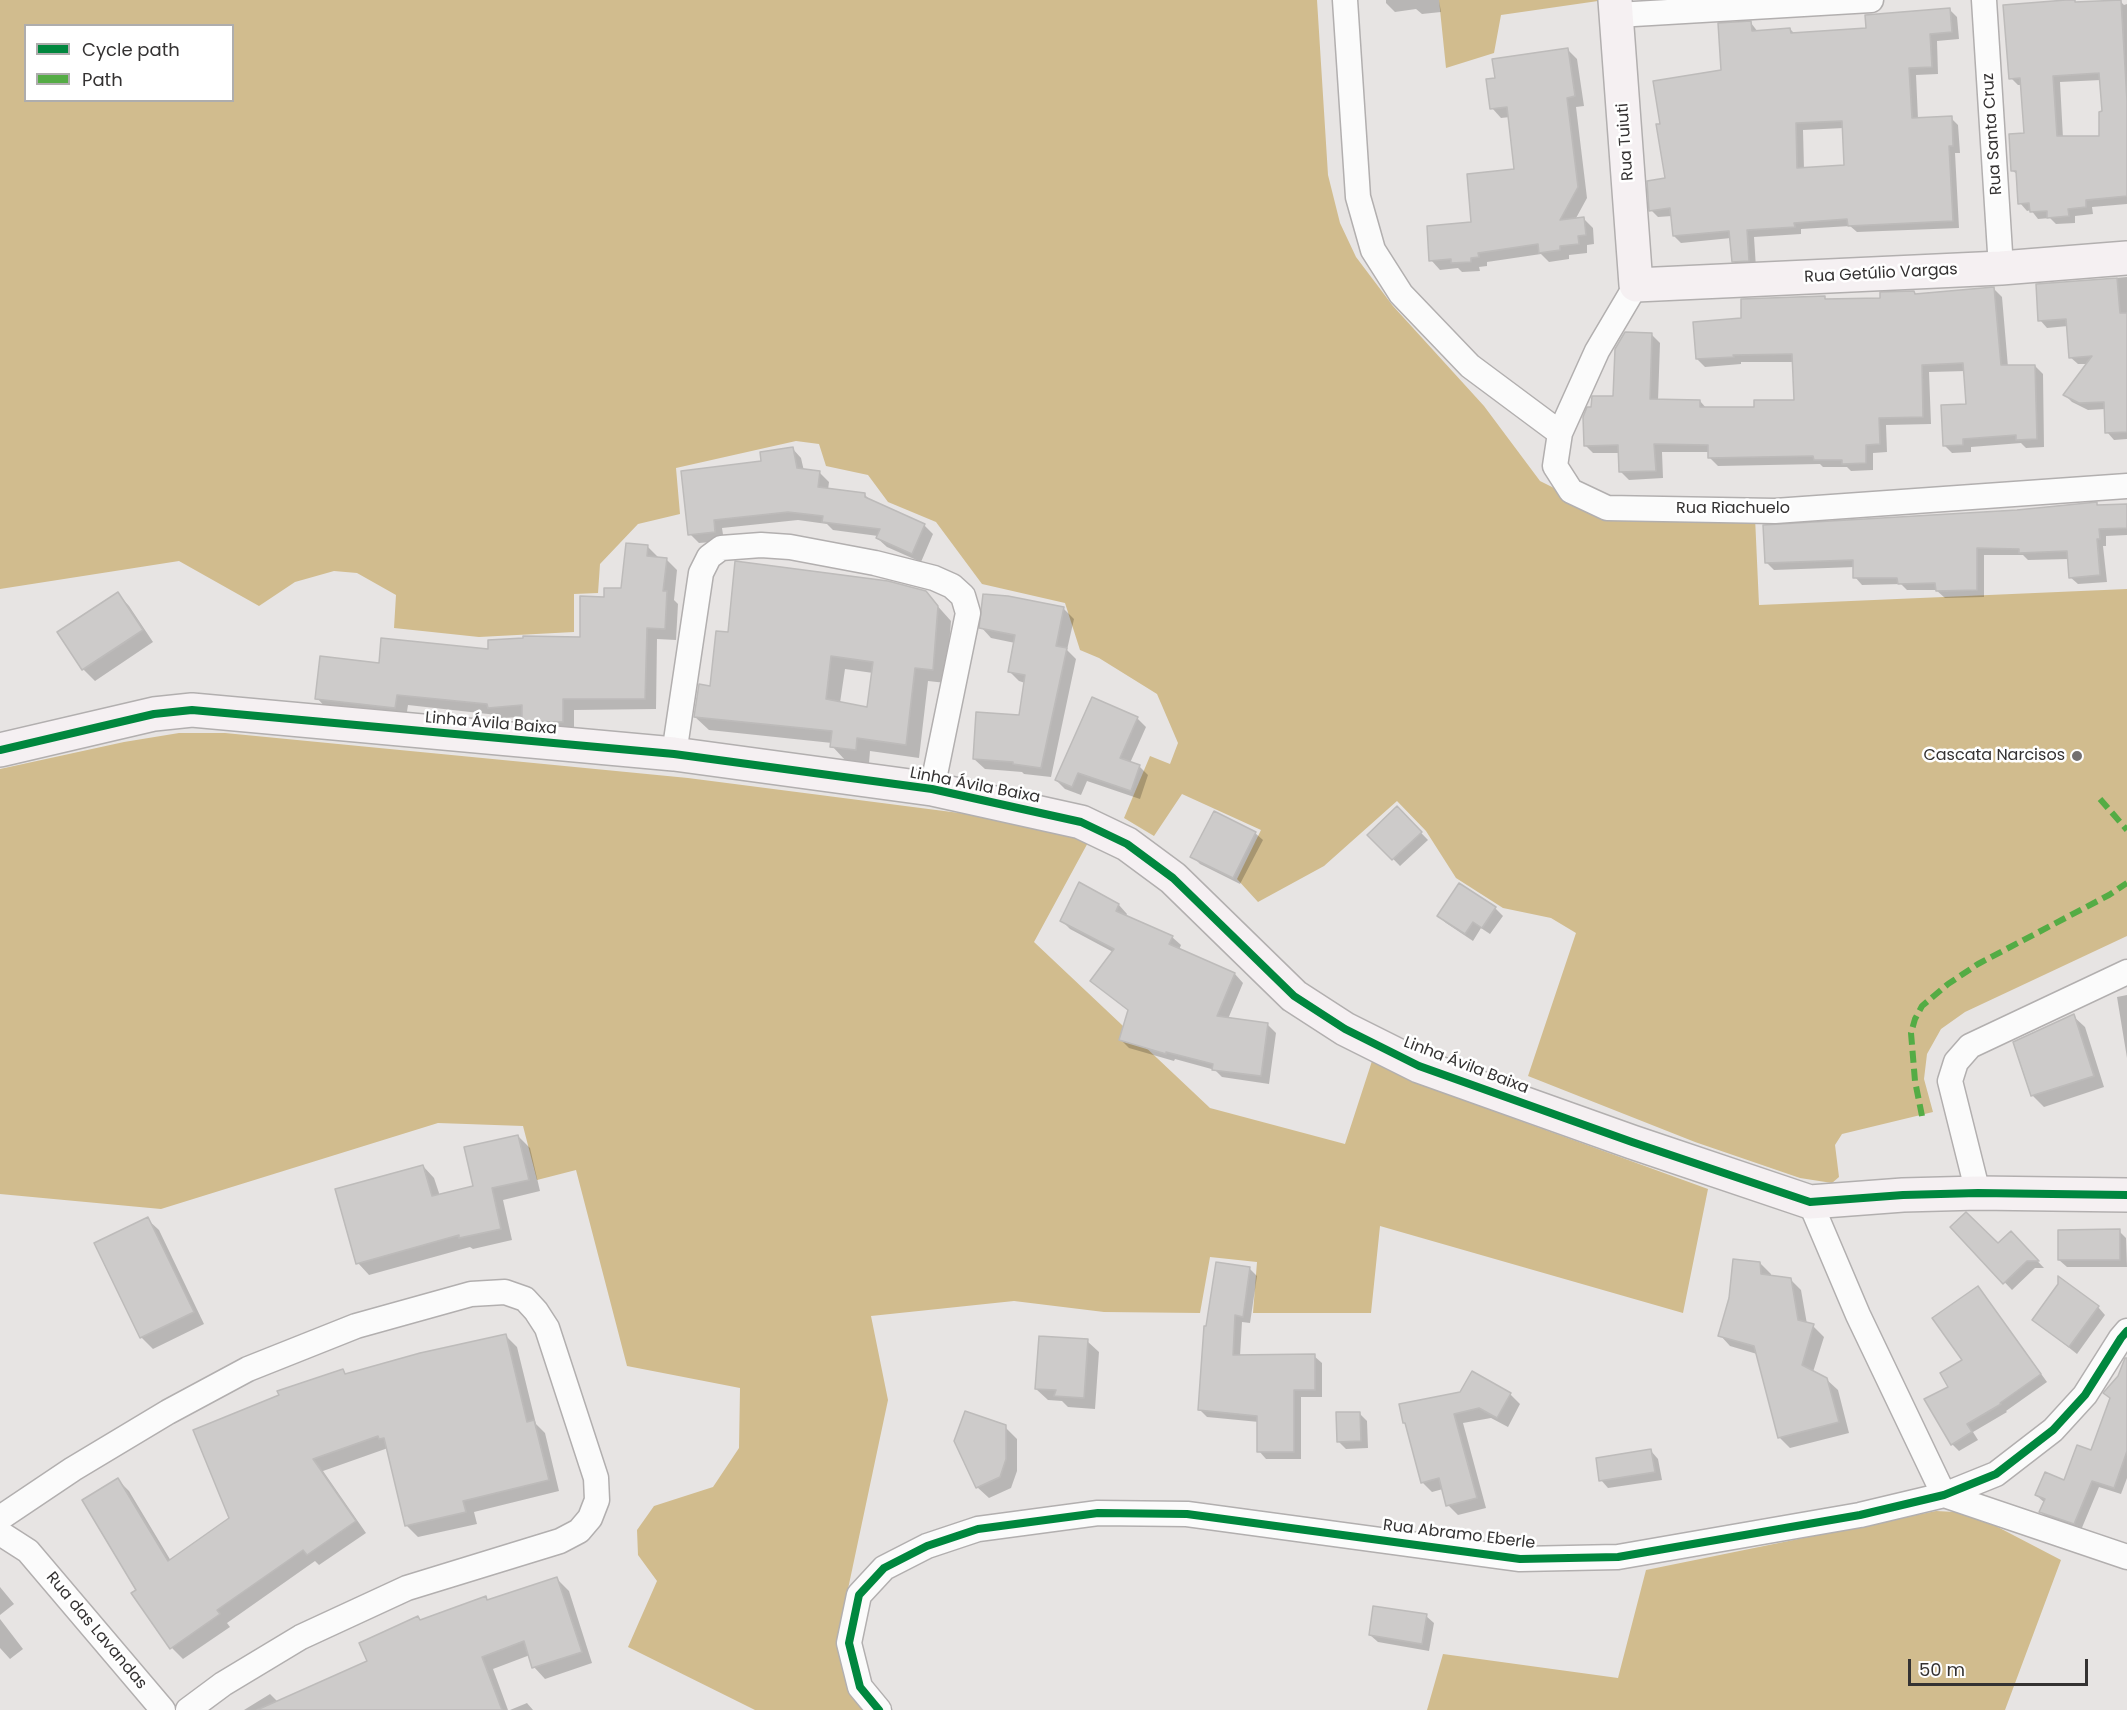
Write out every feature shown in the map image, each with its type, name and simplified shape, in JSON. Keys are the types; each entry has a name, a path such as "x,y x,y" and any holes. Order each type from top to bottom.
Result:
{"street":[{"path":"1345,0 1358,197 1373,250 1401,294 1470,366 1560,433"},
{"path":"1616,7 1871,0"},
{"name":"Rua Santa Cruz","path":"1984,0 2001,268"},
{"name":"Rua Tuiuti","path":"1616,7 1636,285"},
{"name":"Rua Getúlio Vargas","path":"1636,285 2001,268 2127,258"},
{"name":"Rua Riachuelo","path":"1636,285 1597,351 1560,433 1555,466 1570,491 1608,508 1775,511 2127,486"},
{"path":"674,754 701,573 709,557 721,548 761,545 790,547 875,562 934,578 952,586 963,596 968,613 932,789"},
{"name":"Linha Ávila Baixa","path":"0,750 154,714 192,710 674,754 932,789 1081,822 1127,844 1173,878 1294,996 1344,1029 1419,1066 1809,1202"},
{"path":"1978,1193 1950,1081 1956,1062 1970,1046 2127,972"},
{"path":"2127,1195 1978,1193 1903,1195 1809,1202 1858,1314 1944,1496 2127,1557"},
{"path":"4,1507 168,1412 248,1369 356,1326 471,1294 506,1292 525,1299 536,1311 547,1328 596,1478 597,1500 590,1518 579,1531 560,1541 396,1593 301,1637 223,1684 188,1710"},
{"name":"Rua Abramo Eberle","path":"879,1710 860,1687 849,1643 859,1595 884,1568 927,1546 978,1529 1098,1513 1187,1514 1520,1559 1618,1557 1860,1515 1944,1496 1996,1474 2053,1430 2085,1395 2127,1331"},
{"name":"Rua das Lavandas","path":"4,1507 28,1551 163,1710"},
{"name":"Rua das Lavandas","path":"0,1533 28,1551"}],"shaded area":[{"path":"0,0 1317,0 1328,175 1340,223 1356,257 1393,306 1484,406 1540,481 1586,504 1755,517 1759,605 2127,589 2127,936 1965,1012 1941,1029 1927,1054 1924,1079 1933,1112 1842,1134 1835,1145 1839,1177 1832,1183 1800,1178 1695,1142 1528,1076 1576,933 1551,918 1503,908 1456,878 1426,831 1397,801 1324,866 1258,902 1237,879 1261,830 1182,794 1154,836 1124,818 1150,756 1170,764 1178,743 1157,694 1099,658 1080,650 1065,603 982,584 936,522 888,502 868,475 826,466 819,444 796,441 676,468 680,514 638,524 600,564 598,593 574,594 574,632 479,637 394,628 396,595 357,573 334,571 295,582 259,606 179,561 0,589"},
{"path":"1439,0 1598,1 1501,15 1494,53 1446,68"},
{"path":"179,733 225,733 688,778 1068,827 1091,837 1034,942 1210,1108 1345,1144 1372,1061 1422,1085 1708,1189 1683,1313 1380,1226 1371,1313 1253,1313 1257,1262 1210,1257 1200,1313 1104,1312 1014,1301 871,1316 888,1400 837,1641 847,1686 866,1710 755,1710 628,1647 657,1581 638,1555 637,1530 654,1506 713,1487 739,1448 740,1388 627,1366 576,1170 537,1180 523,1126 438,1123 161,1209 0,1194 0,769 124,742"},
{"path":"1936,1511 1955,1512 1990,1523 2061,1560 2005,1710 1427,1710 1443,1654 1618,1678 1646,1570"}],"building":[{"path":"2066,0 2075,0 2075,2 2121,0 2127,101 2127,196 2086,200 2086,207 2068,209 2069,216 2047,218 2047,211 2030,212 2029,203 2018,204 2016,171 2011,171 2009,134 2024,133 2020,78 2009,79 2003,5","holes":["2099,73 2102,111 2099,112 2099,136 2057,136 2053,76"]},
{"path":"1950,8 1952,32 1930,34 1932,67 1909,68 1912,118 1952,116 1953,146 1949,146 1953,221 1848,226 1847,219 1794,223 1795,227 1747,230 1749,261 1732,262 1729,231 1673,236 1670,208 1649,211 1647,181 1665,178 1656,124 1660,124 1653,81 1721,70 1718,23 1751,21 1752,31 1790,28 1791,33 1866,28 1865,15","holes":["1842,121 1844,165 1797,168 1796,123"]},
{"path":"1568,48 1575,96 1567,98 1578,187 1560,220 1584,217 1586,235 1578,236 1579,244 1560,246 1560,250 1539,253 1538,244 1478,253 1479,257 1471,258 1471,262 1451,263 1451,259 1429,261 1427,226 1471,222 1467,174 1514,169 1507,107 1490,109 1486,79 1495,78 1492,59"},
{"path":"2117,278 2120,313 2127,313 2127,432 2105,433 2104,402 2079,403 2063,395 2092,356 2069,358 2066,319 2038,321 2036,284"},
{"path":"1994,287 2001,365 2035,365 2037,439 2016,440 2016,435 1963,439 1963,445 1943,446 1941,405 1966,404 1963,363 1922,365 1923,417 1879,418 1880,444 1866,445 1866,463 1842,464 1842,460 1814,460 1813,456 1708,458 1708,445 1654,444 1656,471 1619,472 1618,445 1584,446 1583,417 1587,407 1591,407 1592,396 1613,396 1615,349 1625,332 1652,333 1650,399 1700,400 1700,407 1754,407 1754,400 1794,400 1792,354 1733,355 1734,357 1696,359 1693,322 1741,318 1741,299 1825,296 1825,299 1880,298 1880,292 1914,291 1915,294"},
{"path":"793,447 797,468 820,471 818,487 865,493 865,497 925,524 912,554 876,538 880,529 822,522 823,516 788,512 714,520 715,532 688,535 681,471 761,461 760,452"},
{"path":"2097,502 2097,505 2127,504 2127,528 2099,529 2100,539 2097,539 2100,575 2069,578 2067,551 2019,553 2019,549 1977,548 1977,590 1936,591 1935,583 1898,584 1897,578 1853,578 1853,560 1765,563 1763,525 2017,510"},
{"path":"626,543 648,545 647,556 667,558 663,591 667,591 665,629 647,628 645,699 563,699 563,722 522,721 522,705 488,708 487,704 397,695 395,708 315,699 320,656 379,663 381,638 488,649 488,640 523,638 523,636 580,637 580,596 604,597 604,588 621,588"},
{"path":"735,561 888,581 926,591 938,606 933,670 915,668 906,745 857,738 856,750 830,747 832,731 694,717 699,684 710,686 716,631 728,632","holes":["831,656 873,662 867,707 826,699"]},
{"path":"118,592 143,630 82,670 57,632"},
{"path":"983,594 1008,596 1064,607 1056,646 1067,648 1041,768 1013,764 1013,762 973,759 976,712 1019,715 1025,675 1008,672 1015,635 979,628"},
{"path":"1092,697 1138,717 1120,758 1140,765 1131,791 1078,773 1072,787 1055,780"},
{"path":"1397,806 1422,832 1392,860 1367,835"},
{"path":"1214,811 1256,832 1233,878 1190,857"},
{"path":"1079,882 1119,904 1116,911 1173,936 1169,944 1235,973 1217,1016 1268,1023 1261,1076 1212,1070 1213,1064 1166,1052 1166,1054 1119,1040 1128,1010 1090,981 1114,949 1060,921"},
{"path":"1459,883 1496,907 1482,928 1473,922 1465,934 1437,916"},
{"path":"2074,1014 2094,1076 2031,1096 2013,1042"},
{"path":"518,1135 529,1180 492,1188 501,1229 459,1238 459,1235 356,1264 335,1189 423,1165 432,1196 473,1186 464,1147"},
{"path":"1966,1212 1998,1243 2011,1231 2039,1261 2027,1261 2003,1284 1950,1227"},
{"path":"148,1217 194,1312 140,1338 94,1243"},
{"path":"2120,1229 2120,1260 2058,1260 2058,1230"},
{"path":"1733,1259 1760,1262 1761,1274 1791,1278 1798,1320 1814,1324 1802,1365 1827,1378 1839,1422 1778,1438 1754,1346 1718,1336 1729,1298"},
{"path":"1216,1262 1250,1267 1243,1317 1235,1315 1233,1355 1315,1354 1315,1390 1294,1390 1294,1452 1257,1452 1257,1416 1198,1410 1204,1326 1206,1326"},
{"path":"2058,1276 2099,1306 2069,1347 2032,1320 2058,1284"},
{"path":"1978,1286 2041,1374 2001,1404 1967,1424 1972,1432 1951,1445 1924,1399 1948,1387 1940,1373 1962,1360 1932,1318"},
{"path":"506,1334 527,1422 534,1420 549,1480 463,1501 466,1512 405,1526 384,1438 379,1439 378,1436 313,1459 356,1521 307,1555 303,1550 217,1610 220,1614 170,1649 131,1593 136,1590 82,1500 118,1478 168,1561 229,1518 193,1430 279,1395 277,1391 343,1369 345,1374 420,1353"},
{"path":"1039,1336 1088,1339 1084,1398 1054,1396 1056,1390 1035,1389"},
{"path":"2127,1358 2127,1451 2114,1488 2092,1481 2074,1524 2039,1512 2045,1499 2035,1495 2045,1472 2064,1480 2077,1445 2091,1450 2110,1398 2103,1393 2118,1376"},
{"path":"1472,1371 1511,1393 1497,1418 1479,1408 1454,1414 1477,1498 1446,1506 1439,1478 1421,1483 1399,1404 1460,1392"},
{"path":"965,1411 1006,1425 1006,1459 1000,1477 976,1488 954,1441"},
{"path":"1336,1412 1360,1412 1361,1441 1337,1442"},
{"path":"1651,1449 1655,1472 1599,1481 1596,1458"},
{"path":"557,1577 582,1652 532,1668 524,1641 482,1657 502,1710 257,1710 367,1661 359,1643 418,1616 420,1620 486,1596 487,1600"},
{"path":"1373,1606 1427,1614 1422,1644 1369,1635"}],"marked path":[{"path":"2100,799 2127,830"},
{"path":"1922,1116 1915,1081 1911,1033 1922,1006 1948,984 1978,964 2109,895 2127,883"}],"cycle path":[{"path":"0,750 154,714 192,710 674,754 932,789 1081,822 1127,844 1173,878 1294,996 1345,1029 1419,1066 1632,1142 1810,1202 1903,1195 1978,1193 2127,1195"},
{"path":"879,1710 860,1687 849,1643 859,1595 884,1568 927,1546 978,1529 1098,1513 1187,1514 1520,1559 1618,1557 1860,1515 1944,1495 1996,1474 2053,1430 2085,1395 2127,1331"}],"place":[{"name":"Cascata Narcisos","path":"2077,756"}]}
